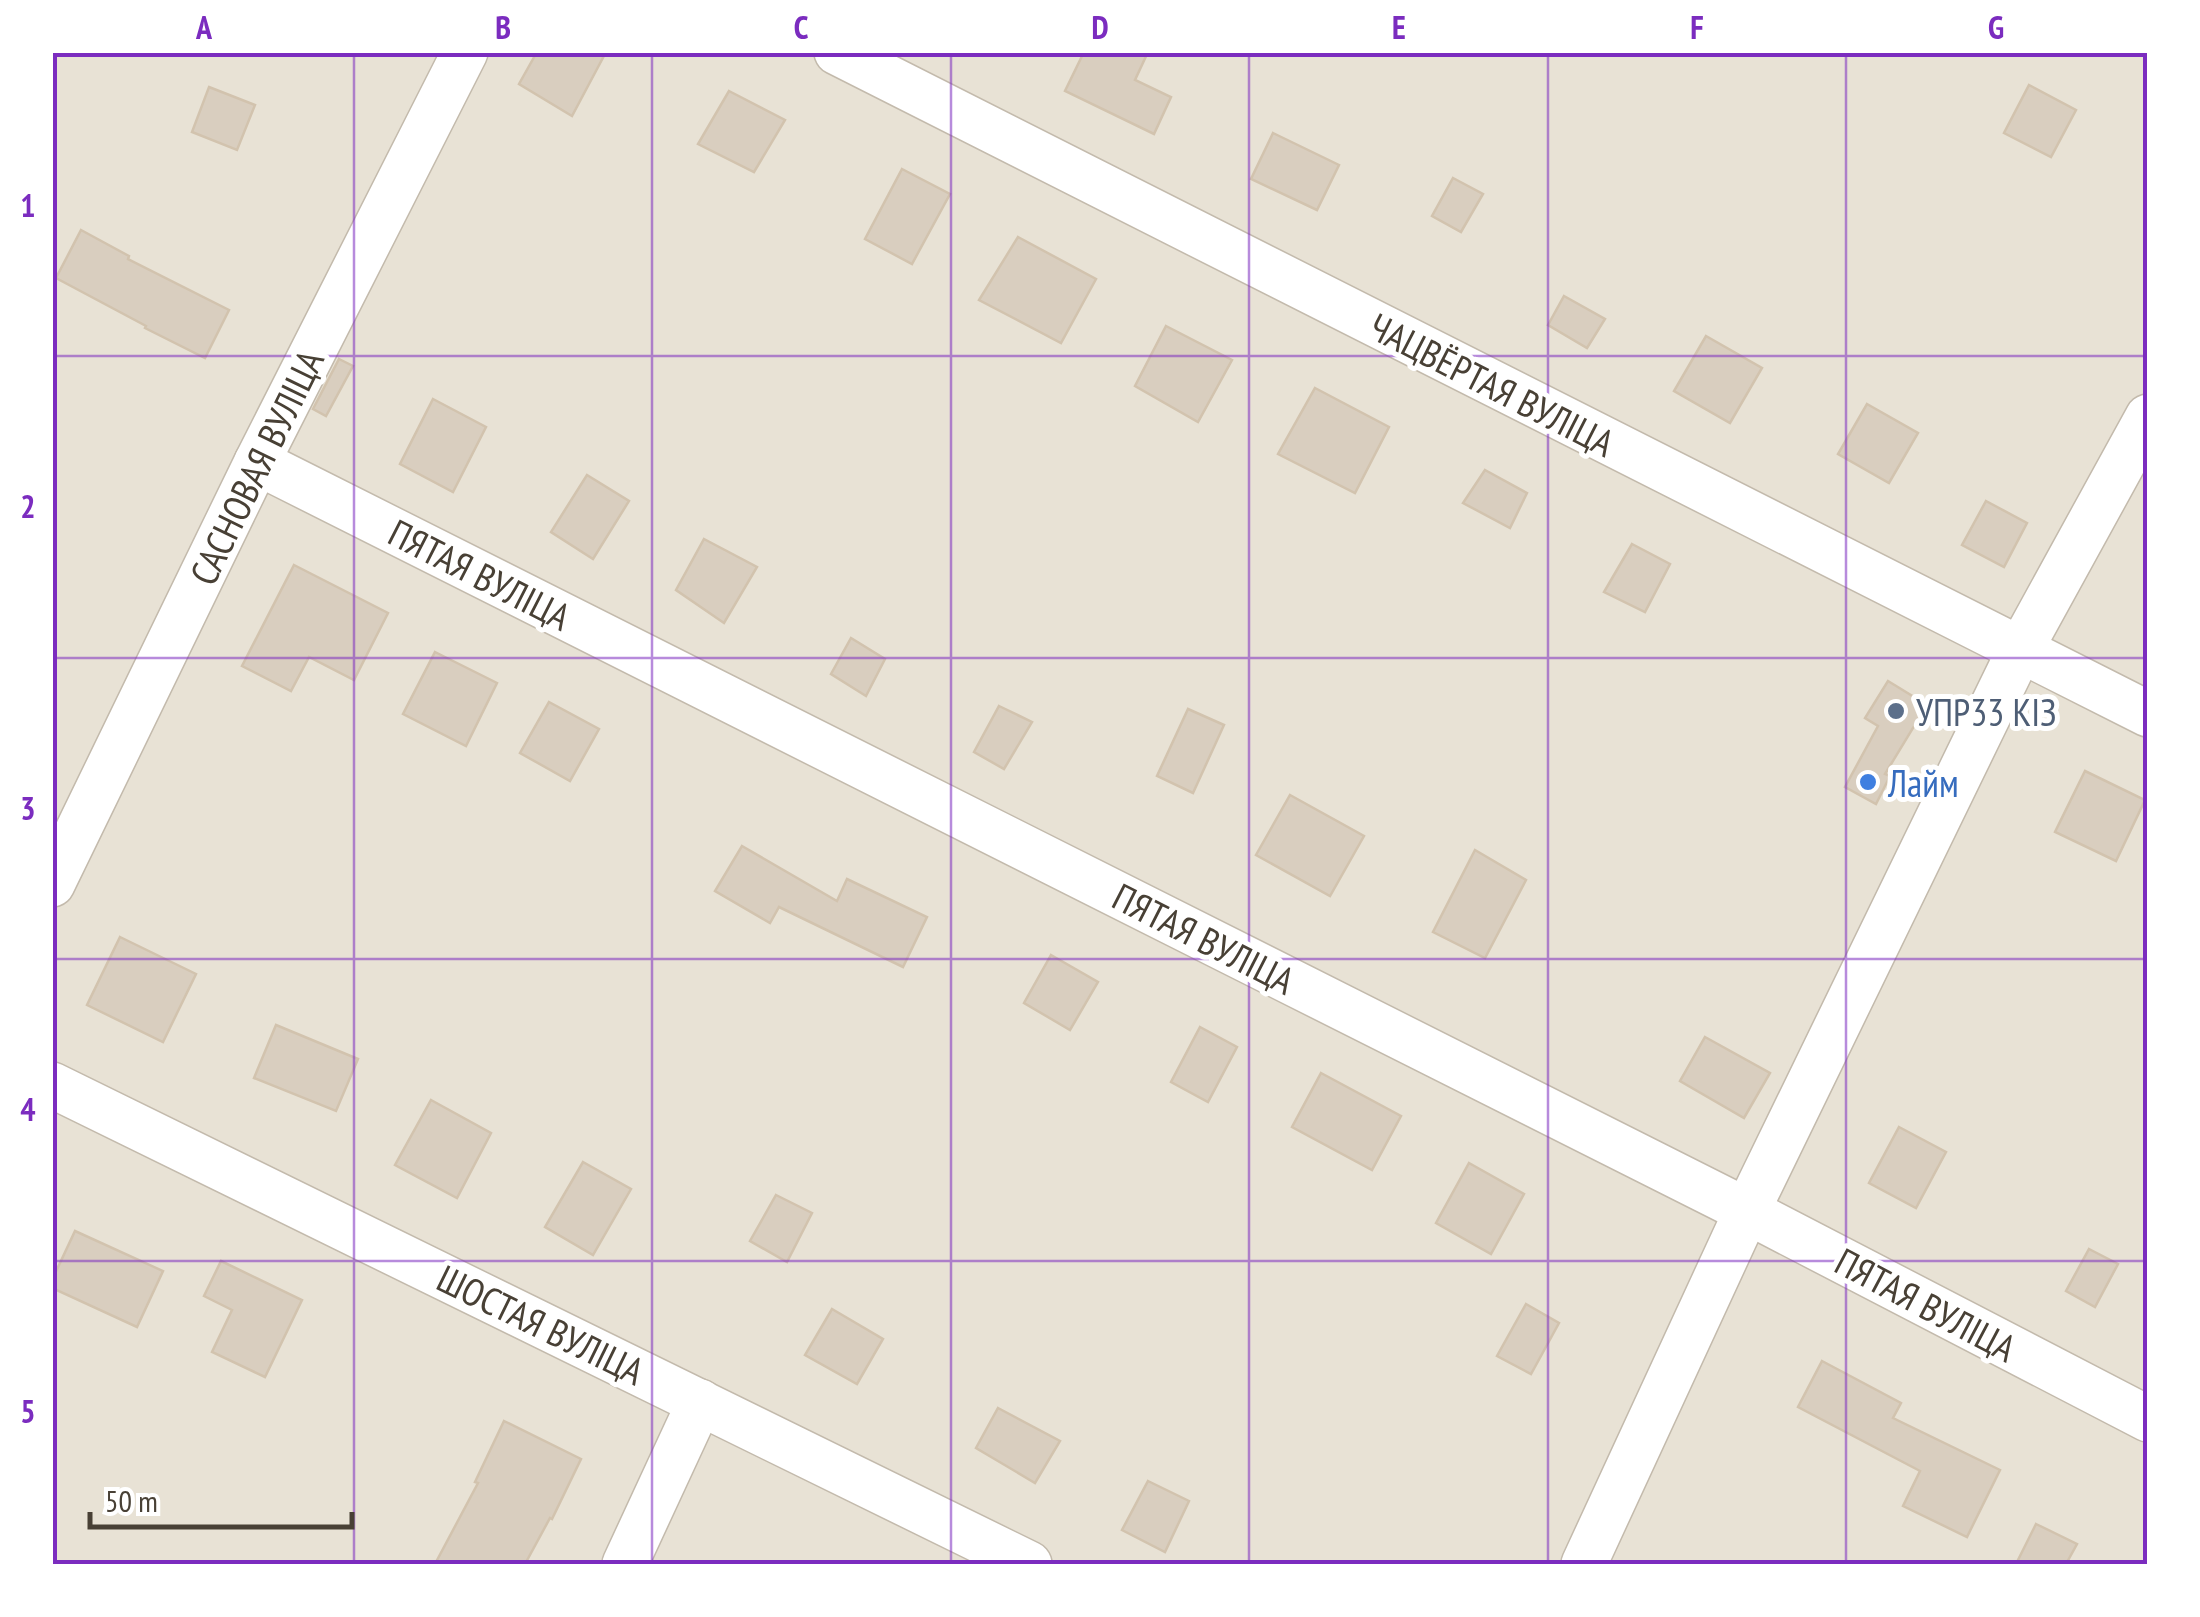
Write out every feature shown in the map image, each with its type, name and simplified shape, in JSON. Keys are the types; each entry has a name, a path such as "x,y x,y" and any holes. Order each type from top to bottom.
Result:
{"street":[{"name":"САСНОВАЯ ВУЛІЦА","path":"52,884 256,462 465,52"},
{"name":"ЧАЦВЁРТАЯ ВУЛІЦА","path":"837,52 2148,714"},
{"path":"1584,1564 1747,1211 2020,650 2148,417"},
{"name":"ПЯТАЯ ВУЛІЦА","path":"256,462 1747,1211 2148,1419"},
{"name":"ШОСТАЯ ВУЛІЦА","path":"52,1085 1028,1564"},
{"path":"626,1564 700,1402"}],"shaded area":[{"path":"53,53 2147,53 2147,1564 53,1564"}],"building":[{"path":"537,52 606,52 572,116 519,84"},
{"path":"1084,52 1148,52 1135,80 1171,97 1154,134 1065,91"},
{"path":"2029,85 2076,110 2051,157 2004,133"},
{"path":"209,87 255,105 237,150 192,132"},
{"path":"729,91 785,120 754,172 698,144"},
{"path":"1273,133 1339,165 1317,210 1251,179"},
{"path":"902,169 950,194 912,264 865,239"},
{"path":"1453,178 1483,194 1461,232 1432,216"},
{"path":"81,230 129,256 128,259 229,310 205,358 56,278"},
{"path":"1018,237 1096,279 1061,343 979,300"},
{"path":"1564,296 1605,319 1587,348 1548,325"},
{"path":"1166,326 1232,360 1198,422 1135,386"},
{"path":"1706,336 1762,368 1730,423 1674,391"},
{"path":"339,359 353,366 326,416 313,409"},
{"path":"1315,388 1389,427 1355,493 1278,454"},
{"path":"433,399 486,427 453,492 400,464"},
{"path":"1867,404 1918,433 1889,483 1838,454"},
{"path":"1485,470 1527,493 1510,528 1463,503"},
{"path":"587,475 629,501 593,559 551,532"},
{"path":"1986,501 2027,523 2004,567 1962,545"},
{"path":"704,539 757,567 724,623 676,590"},
{"path":"1632,544 1670,564 1645,612 1604,592"},
{"path":"294,565 388,613 354,680 309,657 291,691 242,666"},
{"path":"851,638 885,659 866,696 831,674"},
{"path":"435,652 497,683 466,746 403,714"},
{"path":"1888,681 1927,705 1885,774 1890,776 1876,804 1845,787 1878,726 1865,718"},
{"path":"549,702 599,729 570,781 520,753"},
{"path":"999,706 1032,722 1004,769 974,752"},
{"path":"1188,709 1224,725 1193,793 1157,776"},
{"path":"2085,771 2145,800 2116,861 2055,832"},
{"path":"1290,795 1364,836 1330,896 1256,855"},
{"path":"742,846 837,901 847,879 927,917 903,967 779,907 770,923 715,891"},
{"path":"1475,850 1526,880 1485,958 1433,932"},
{"path":"120,937 196,974 163,1042 87,1005"},
{"path":"1051,955 1098,982 1070,1030 1024,1003"},
{"path":"276,1025 358,1059 336,1111 254,1078"},
{"path":"1200,1027 1237,1047 1208,1102 1171,1082"},
{"path":"1705,1037 1770,1073 1744,1118 1680,1081"},
{"path":"1321,1073 1401,1116 1372,1170 1292,1127"},
{"path":"431,1100 491,1133 457,1198 395,1165"},
{"path":"1899,1127 1946,1152 1916,1208 1869,1183"},
{"path":"583,1162 631,1189 593,1255 545,1227"},
{"path":"1469,1163 1524,1194 1491,1254 1436,1223"},
{"path":"776,1195 812,1213 787,1262 750,1241"},
{"path":"75,1231 163,1271 137,1327 52,1288"},
{"path":"2089,1249 2118,1264 2095,1307 2066,1291"},
{"path":"221,1261 302,1300 265,1377 212,1352 232,1310 204,1296"},
{"path":"1526,1304 1559,1323 1531,1374 1497,1356"},
{"path":"832,1309 883,1339 857,1384 805,1355"},
{"path":"1822,1361 1901,1403 1893,1418 2000,1470 1967,1537 1903,1506 1920,1471 1798,1407"},
{"path":"998,1408 1060,1441 1035,1483 976,1448"},
{"path":"504,1421 581,1459 525,1564 435,1564 478,1483 475,1482"},
{"path":"1148,1481 1189,1501 1165,1552 1122,1530"},
{"path":"2036,1524 2077,1544 2066,1564 2016,1564"}],"place":[{"name":"УПР33 КІЗ","path":"1896,711"},
{"name":"Лайм","path":"1868,782"}]}
